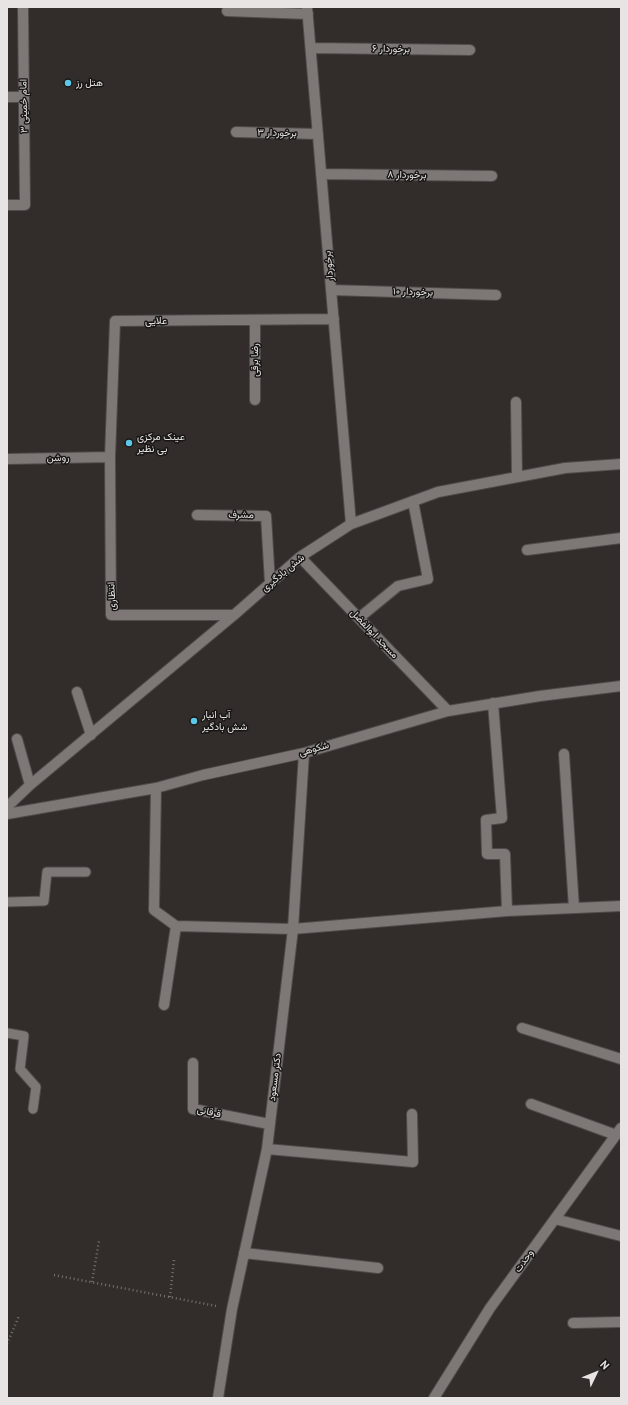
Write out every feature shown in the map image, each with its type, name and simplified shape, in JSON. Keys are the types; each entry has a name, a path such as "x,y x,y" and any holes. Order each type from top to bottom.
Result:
{"street":[{"name":"امام خمینی ۳","path":"7,205 24,205 23,7"},
{"path":"227,11 308,10"},
{"name":"برخوردار","path":"308,10 351,524"},
{"name":"برخوردار ۶","path":"311,48 470,50"},
{"path":"7,97 24,97"},
{"name":"برخوردار ۳","path":"236,132 318,134"},
{"name":"برخوردار ۸","path":"321,174 492,176"},
{"name":"برخوردار ۱۰","path":"331,290 496,295"},
{"name":"علایی","path":"110,457 115,321 334,319"},
{"name":"رضا برقی","path":"255,400 256,320"},
{"path":"516,402 517,477"},
{"name":"روشن","path":"7,459 110,457"},
{"name":"انتظاری","path":"110,457 112,615 234,615"},
{"name":"شش بادگیری","path":"7,807 234,615 300,557 351,524 438,492 565,468 621,464"},
{"path":"359,618 398,586 428,579 413,501"},
{"name":"مشرف","path":"197,515 266,516 270,582"},
{"path":"527,550 621,538"},
{"name":"مسجد ابوالفضل","path":"300,557 448,711"},
{"name":"شکوهی","path":"7,814 156,788 203,775 304,752 448,711 540,696 621,686"},
{"path":"77,692 91,735"},
{"path":"493,704 502,818 486,820 486,854 505,854 507,912"},
{"path":"17,739 30,786"},
{"name":"دکتر مسعود","path":"218,1398 232,1309 267,1149 293,929 304,752"},
{"path":"564,754 574,908"},
{"path":"156,788 154,910 176,926 293,929 507,912 621,906"},
{"path":"164,1005 176,926"},
{"path":"522,1028 621,1059"},
{"name":"قرقانی","path":"193,1063 193,1110 270,1124"},
{"path":"531,1104 619,1132"},
{"path":"267,1149 414,1162 412,1114"},
{"name":"وحدت","path":"434,1398 490,1308 619,1132"},
{"path":"555,1219 621,1236"},
{"path":"244,1253 378,1268"},
{"path":"573,1323 621,1322"}],"lane":[{"path":"7,902 44,901 47,872 86,872"},
{"path":"7,1033 24,1036 20,1069 36,1087 33,1109"}],"path":[{"path":"92,1282 99,1241"},
{"path":"170,1297 174,1260"},
{"path":"54,1275 232,1309"},
{"path":"7,1344 19,1316"}],"place":[{"name":"هتل رز","path":"68,83"},
{"name":"عینک مرکزی بی نظیر","path":"129,443"},
{"name":"آب انبار شش بادگیر","path":"194,721"}]}
